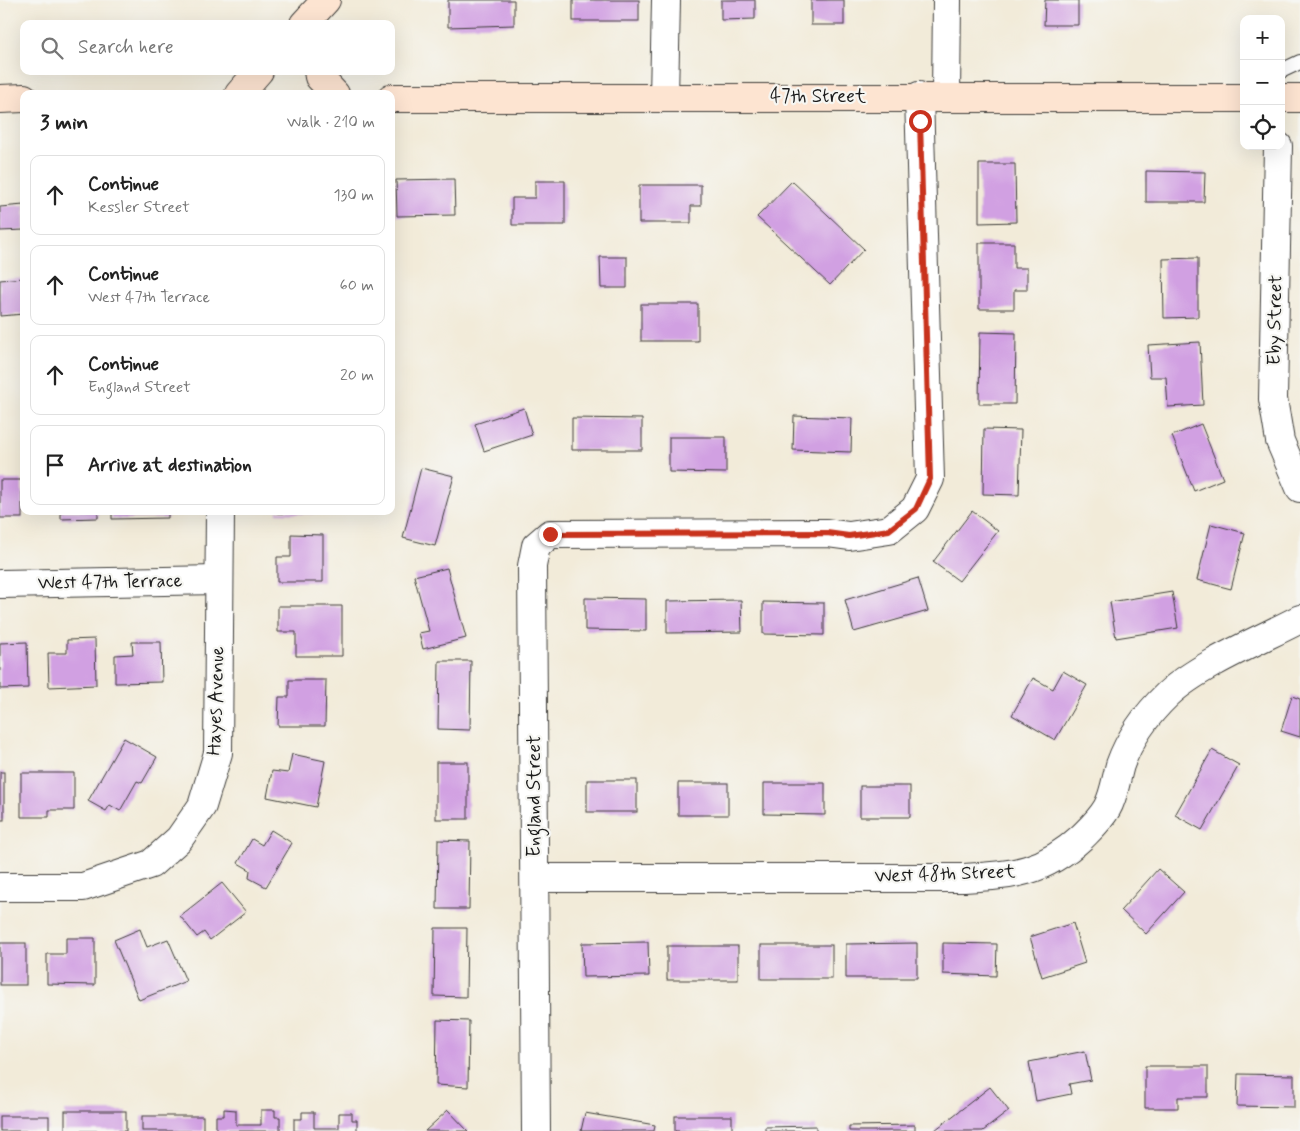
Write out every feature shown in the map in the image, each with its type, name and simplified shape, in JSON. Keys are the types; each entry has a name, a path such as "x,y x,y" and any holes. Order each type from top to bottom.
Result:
{"main road":[{"path":"243,90 256,75"},
{"path":"319,75 330,90"},
{"name":"47th Street","path":"395,98 919,96 1240,98"},
{"path":"0,98 20,98"},
{"path":"1285,98 1300,98"}],"street":[{"path":"664,97 666,0"},
{"path":"946,96 947,0"},
{"name":"England Street","path":"536,1131 532,566 536,546 550,534 827,533 849,536 889,530 916,509 930,479 919,96"},
{"name":"Eby Street","path":"1278,150 1273,399 1280,442 1300,488"},
{"name":"Hayes Avenue","path":"0,887 84,887 151,864 179,839 202,806 218,753 220,515"},
{"name":"West 47th Terrace","path":"0,584 219,580"},
{"name":"West 48th Street","path":"535,878 964,878 1011,875 1046,864 1068,850 1099,819 1107,807 1129,742 1142,723 1169,693 1206,668 1300,619"}],"lane":[{"path":"1285,69 1300,62"}],"building":[{"path":"448,0 514,0 514,25 448,27"},
{"path":"573,0 639,0 639,21 573,21"},
{"path":"721,0 755,0 755,19 721,20"},
{"path":"811,0 844,0 844,25 811,25"},
{"path":"1045,0 1078,0 1078,25 1044,25"},
{"path":"979,164 1015,164 1016,222 979,223"},
{"path":"1146,171 1205,172 1204,202 1146,202"},
{"path":"454,179 455,215 397,216 396,180"},
{"path":"535,181 565,181 565,225 512,225 512,198 535,198"},
{"path":"792,181 864,249 830,285 757,217"},
{"path":"639,185 701,185 701,206 691,206 691,223 639,223"},
{"path":"20,205 20,230 0,231 0,207"},
{"path":"979,243 1014,243 1014,268 1027,268 1027,290 1014,290 1014,309 979,309"},
{"path":"600,257 627,257 627,288 601,288"},
{"path":"1198,258 1198,317 1164,318 1163,259"},
{"path":"20,278 20,314 0,316 0,280"},
{"path":"641,304 698,304 698,341 641,341"},
{"path":"980,332 1016,333 1015,404 979,404"},
{"path":"1200,342 1203,405 1168,407 1166,377 1150,377 1148,345"},
{"path":"524,408 532,435 484,451 475,424"},
{"path":"794,416 852,418 851,452 793,450"},
{"path":"572,418 642,419 642,450 572,450"},
{"path":"1201,424 1223,479 1194,491 1172,436"},
{"path":"984,429 1021,430 1019,495 983,494"},
{"path":"669,437 726,437 726,473 669,472"},
{"path":"421,468 454,476 435,546 403,538"},
{"path":"0,480 20,480 20,515 22,515 22,518 0,518"},
{"path":"972,511 998,531 959,581 933,562"},
{"path":"61,515 98,515 98,518 61,519"},
{"path":"112,515 168,515 168,518 112,519"},
{"path":"1211,524 1245,533 1231,589 1197,580"},
{"path":"291,534 323,535 323,582 277,582 277,557 291,557"},
{"path":"447,568 466,638 423,649 419,633 429,631 414,576"},
{"path":"918,578 928,611 854,632 845,600"},
{"path":"1172,592 1178,628 1116,638 1110,602"},
{"path":"585,598 646,599 646,631 585,630"},
{"path":"741,600 742,632 667,633 667,601"},
{"path":"763,602 824,603 824,635 763,634"},
{"path":"278,606 342,606 342,656 296,656 296,632 278,632"},
{"path":"95,639 96,685 49,687 48,653 67,653 67,640"},
{"path":"27,642 28,688 0,689 0,643"},
{"path":"132,642 161,642 162,682 115,683 115,655 133,654"},
{"path":"439,661 471,661 470,730 438,729"},
{"path":"1063,671 1087,685 1055,740 1012,715 1033,678 1053,689"},
{"path":"289,680 326,680 325,726 278,726 279,697 289,697"},
{"path":"1292,696 1300,699 1300,737 1281,731"},
{"path":"124,738 157,757 142,783 137,781 120,811 110,805 106,811 88,801"},
{"path":"1212,750 1239,765 1202,830 1175,815"},
{"path":"292,754 325,761 316,807 267,797 272,771 288,773"},
{"path":"436,762 468,762 468,819 436,819"},
{"path":"0,772 4,772 4,820 0,820"},
{"path":"21,773 74,773 74,810 49,810 49,817 21,817"},
{"path":"587,780 637,780 637,812 587,812"},
{"path":"678,783 728,783 728,815 678,815"},
{"path":"764,783 825,783 825,815 764,814"},
{"path":"860,786 910,786 910,817 860,817"},
{"path":"271,830 292,843 266,887 249,878 250,870 238,863 252,839 262,845"},
{"path":"438,840 470,841 469,909 437,909"},
{"path":"1158,869 1184,892 1146,934 1121,910"},
{"path":"222,883 246,912 210,940 204,932 197,937 180,916"},
{"path":"1073,923 1085,963 1042,977 1030,937"},
{"path":"435,928 467,928 466,997 434,996"},
{"path":"140,929 147,947 168,939 186,981 139,1000 114,940"},
{"path":"66,938 95,938 95,985 47,984 47,954 66,954"},
{"path":"648,942 649,976 583,977 582,943"},
{"path":"0,943 26,943 26,985 0,985"},
{"path":"917,943 917,978 846,978 846,944"},
{"path":"943,943 997,944 996,976 943,974"},
{"path":"761,945 832,945 832,979 761,979"},
{"path":"667,946 738,946 738,980 667,980"},
{"path":"437,1020 469,1021 468,1087 436,1085"},
{"path":"1085,1051 1091,1080 1069,1084 1071,1094 1036,1101 1029,1062"},
{"path":"1145,1066 1208,1066 1208,1097 1178,1097 1178,1108 1145,1108"},
{"path":"1238,1074 1294,1075 1294,1107 1237,1106"},
{"path":"990,1087 1009,1111 983,1131 935,1130"},
{"path":"224,1109 236,1110 236,1125 261,1125 261,1110 275,1110 275,1117 280,1117 280,1131 216,1131 216,1116 224,1116"},
{"path":"448,1110 468,1131 425,1131"},
{"path":"65,1111 126,1111 126,1131 65,1131"},
{"path":"302,1112 314,1112 314,1128 339,1128 339,1113 352,1113 352,1120 357,1120 357,1131 294,1131 294,1119 302,1119"},
{"path":"585,1113 655,1125 654,1131 581,1131"},
{"path":"0,1116 49,1116 49,1131 0,1131"},
{"path":"142,1116 203,1116 203,1131 142,1131"},
{"path":"675,1116 732,1116 732,1131 675,1131"},
{"path":"915,1125 915,1131 849,1131 849,1126"},
{"path":"816,1126 816,1131 765,1131 765,1127"}],"route":[{"path":"550,534 827,533 849,536 889,530 916,509 930,479 920,121"}]}
